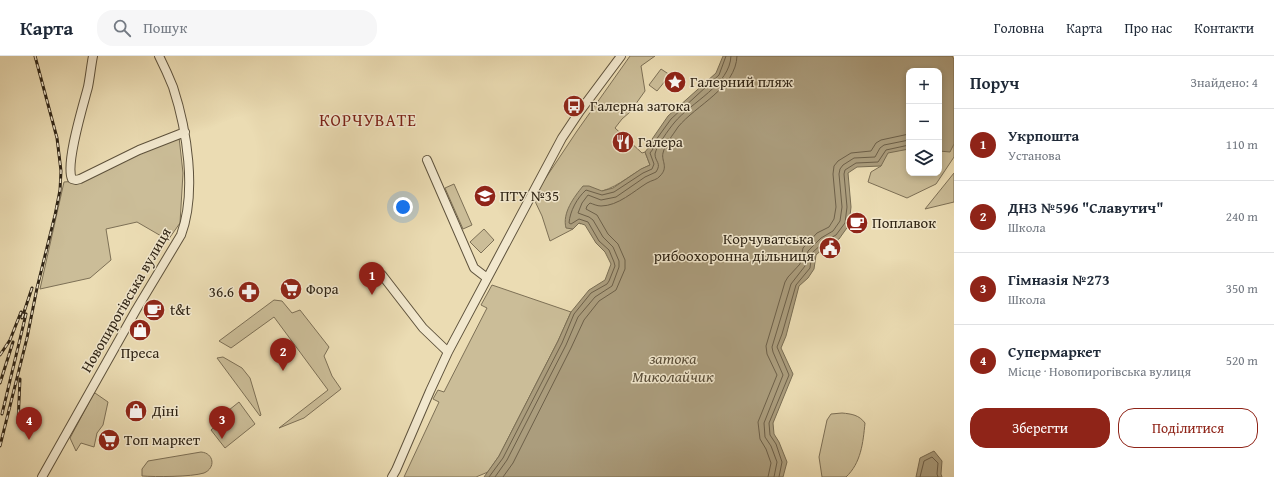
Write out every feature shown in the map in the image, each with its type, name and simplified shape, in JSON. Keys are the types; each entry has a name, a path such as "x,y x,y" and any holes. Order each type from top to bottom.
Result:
{"street":[{"path":"93,56 88,86 71,157 70,175 72,179 76,180 94,174 139,150 185,132"},
{"name":"Новопирогівська вулиця","path":"42,477 136,310 181,235 185,224 188,205 189,181 185,132 173,87 160,56"},
{"path":"392,477 448,352 562,138 621,56"},
{"path":"427,160 474,268 487,278"},
{"path":"382,275 422,328 448,352"}],"shaded area":[{"path":"630,56 655,56 641,66 645,91 630,112 615,128 642,153 645,152 650,165 615,186 602,191 581,224 579,223 573,229 550,241 542,216 533,197"},
{"path":"661,69 670,75 657,91 649,85"},
{"path":"954,118 954,157 942,175 942,140 942,134"},
{"path":"179,137 183,173 180,223 168,240 137,222 106,229 111,260 90,278 40,289 64,182 77,181"},
{"path":"906,141 906,176 941,176 936,184 907,198 868,182 871,172 881,166 879,142"},
{"path":"954,173 954,202 925,209"},
{"path":"454,184 472,225 463,229 445,188"},
{"path":"484,229 494,240 481,253 470,242"},
{"path":"492,285 571,312 558,341 499,456 488,472 476,477 404,477 439,402 433,399 438,390 444,392 487,308 481,305"},
{"path":"274,300 282,301 292,313 300,310 329,347 324,356 332,376 341,389 304,418 279,428 328,390 274,317 231,348 219,341"},
{"path":"223,357 242,368 250,378 261,415 260,416 217,358"},
{"path":"95,393 108,402 103,425 97,433 94,447 81,443 76,451 70,438"},
{"path":"239,402 255,424 225,448 211,430 221,421 219,418"},
{"path":"842,413 855,415 865,423 858,459 846,477 822,477 819,457 827,420 831,414"},
{"path":"201,452 209,455 212,461 208,471 204,473 164,477 142,476 142,469 148,461"}],"water":[{"name":"затока Миколайчик","path":"723,56 952,56 954,59 954,144 950,152 942,151 942,68 906,68 906,150 888,153 881,166 857,167 848,173 851,207 849,225 839,239 827,245 816,255 814,269 808,278 799,286 786,336 781,348 793,374 773,423 774,434 787,462 783,477 484,477 499,456 558,341 571,312 589,290 605,280 611,264 605,252 596,243 585,225 579,223 573,229 566,228 565,222 567,211 573,200 583,186 589,186 602,191 613,188 641,169 650,165 645,152 649,147 648,145 668,116 716,73"},
{"path":"934,451 942,461 942,477 916,477 920,458"}],"railway":[{"path":"0,446 27,338 60,190 61,171 57,138 35,56"},
{"path":"22,318 32,288"},
{"path":"0,355 10,340 21,312"},
{"path":"2,414 26,314"},
{"path":"0,383 13,342"},
{"path":"18,423 20,379"}],"place":[{"name":"Галерний пляж","path":"675,82"},
{"name":"Галерна затока","path":"574,106"},
{"name":"Галера","path":"623,142"},
{"name":"ПТУ №35","path":"485,196"},
{"name":"Поплавок","path":"857,223"},
{"name":"Корчуватська рибоохоронна дільниця","path":"830,248"},
{"name":"Фора","path":"291,289"},
{"name":"36.6","path":"249,292"},
{"name":"Укрпошта","path":"372,295"},
{"name":"t&t","path":"154,310"},
{"name":"Преса","path":"140,330"},
{"name":"ДНЗ №596 \"Славутич\"","path":"283,371"},
{"name":"Діні","path":"136,411"},
{"name":"Гімназія №273","path":"222,439"},
{"name":"Супермаркет","path":"29,440"},
{"name":"Топ маркет","path":"109,440"}],"district":[{"name":"КОРЧУВАТЕ","path":"368,120"}]}
